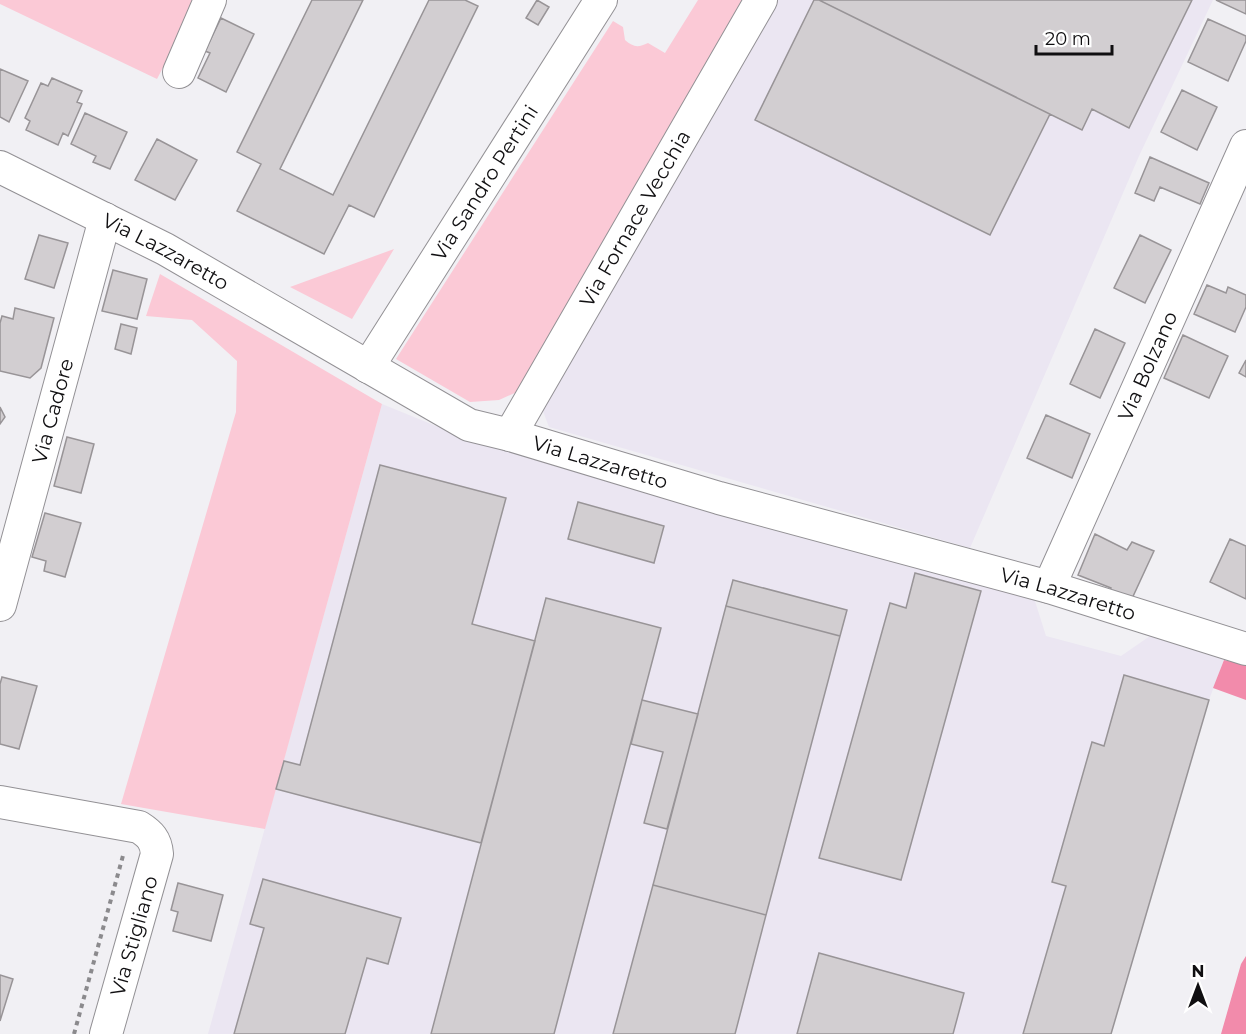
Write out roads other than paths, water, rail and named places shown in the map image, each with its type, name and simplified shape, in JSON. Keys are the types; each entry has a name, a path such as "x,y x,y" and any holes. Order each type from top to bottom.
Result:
{"street":[{"path":"179,72 210,0"},
{"name":"Via Sandro Pertini","path":"368,367 601,0"},
{"name":"Via Fornace Vecchia","path":"510,435 761,0"},
{"name":"Via Bolzano","path":"1049,587 1246,146"},
{"name":"Via Lazzaretto","path":"0,167 165,249 469,425 510,435 719,498 1049,587 1246,650"},
{"name":"Via Cadore","path":"0,605 105,219"},
{"name":"Via Stigliano","path":"0,802 142,831 157,846 158,854 106,1034"}]}
